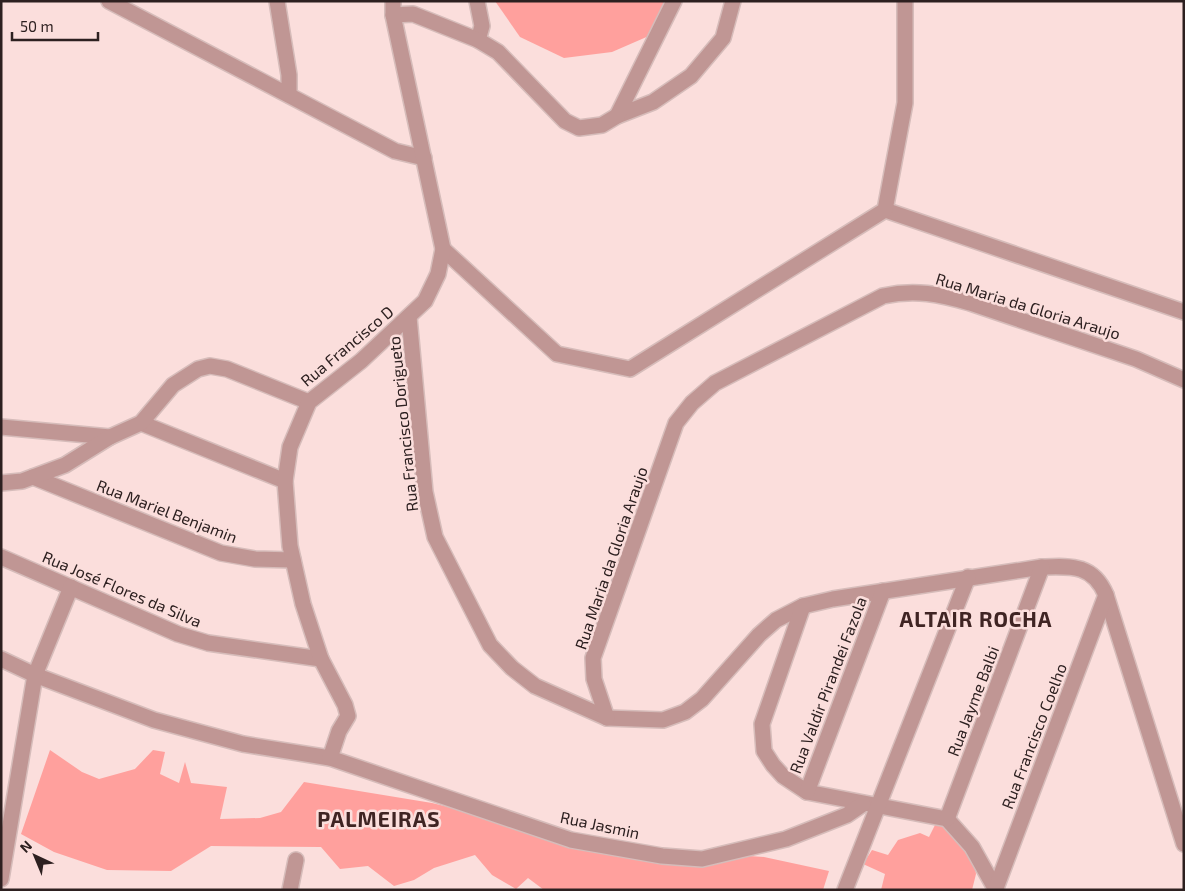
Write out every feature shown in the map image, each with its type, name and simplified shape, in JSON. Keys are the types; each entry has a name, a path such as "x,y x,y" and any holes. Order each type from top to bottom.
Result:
{"street":[{"path":"109,1 395,151 424,158"},
{"path":"277,1 289,74 288,96"},
{"path":"478,1 482,26 478,40"},
{"path":"617,116 674,1"},
{"path":"393,8 478,40 498,52 564,121 579,128 602,125 617,116 653,102 691,76 724,38 732,1"},
{"path":"443,250 557,354 630,369 885,210 905,103 905,1"},
{"name":"Rua Francisco Dorigueto","path":"393,8 443,250 438,274 428,295 409,317 425,492 435,537 458,586 490,645 512,668 535,686 607,718"},
{"path":"885,210 1184,312"},
{"name":"Rua Maria da Gloria Araujo","path":"607,718 594,679 593,658 676,424 692,403 715,383 883,296 903,292 943,295 970,303 1136,359 1184,380"},
{"name":"Rua Francisco D","path":"309,402 361,361 409,317"},
{"path":"1,483 22,481 65,465 110,437 142,423 173,385 182,378 210,366 227,369 309,402 290,447 285,481 293,560 303,604 321,659 345,706 348,716 339,731 330,758"},
{"path":"142,423 285,481"},
{"path":"1,428 110,437"},
{"name":"Rua Mariel Benjamin","path":"33,477 221,554 256,559 293,560"},
{"name":"Rua José Flores da Silva","path":"1,557 178,634 208,643 321,659"},
{"path":"607,718 663,720 685,712 702,699 770,625 803,606 968,577 1042,567 1066,566 1084,570 1094,575 1106,596 1184,844"},
{"name":"Rua Jayme Balbi","path":"947,819 1042,567"},
{"path":"845,890 871,806 968,577"},
{"path":"1,879 35,675 71,587"},
{"name":"Rua Valdir Pirandei Fazola","path":"807,792 883,591"},
{"name":"Rua Francisco Coelho","path":"996,889 1106,596"},
{"path":"803,606 762,724 761,735 764,751 773,765 784,776 807,792 871,806 947,819 972,847 996,889"},
{"name":"Rua Jasmin","path":"1,659 35,675 154,720 243,744 330,758 571,840 685,859 702,859 728,855 786,839 871,806"},
{"path":"290,890 296,860"}],"shaded area":[{"path":"495,1 676,1 658,32 612,52 564,58 520,37"},
{"path":"50,750 82,772 99,779 135,769 153,750 165,752 160,774 179,783 185,762 191,783 227,787 220,819 260,818 281,812 304,782 432,803 613,847 764,857 829,871 823,890 544,890 528,878 516,889 492,875 475,855 434,868 414,880 394,886 368,866 340,869 321,847 211,846 171,871 107,870 54,852 21,834"},
{"path":"939,817 972,847 976,874 972,890 881,890 885,874 863,864 872,850 888,855 898,840 920,833 929,837"}],"district":[{"name":"ALTAIR ROCHA","path":"976,620"},
{"name":"PALMEIRAS","path":"379,820"}]}
